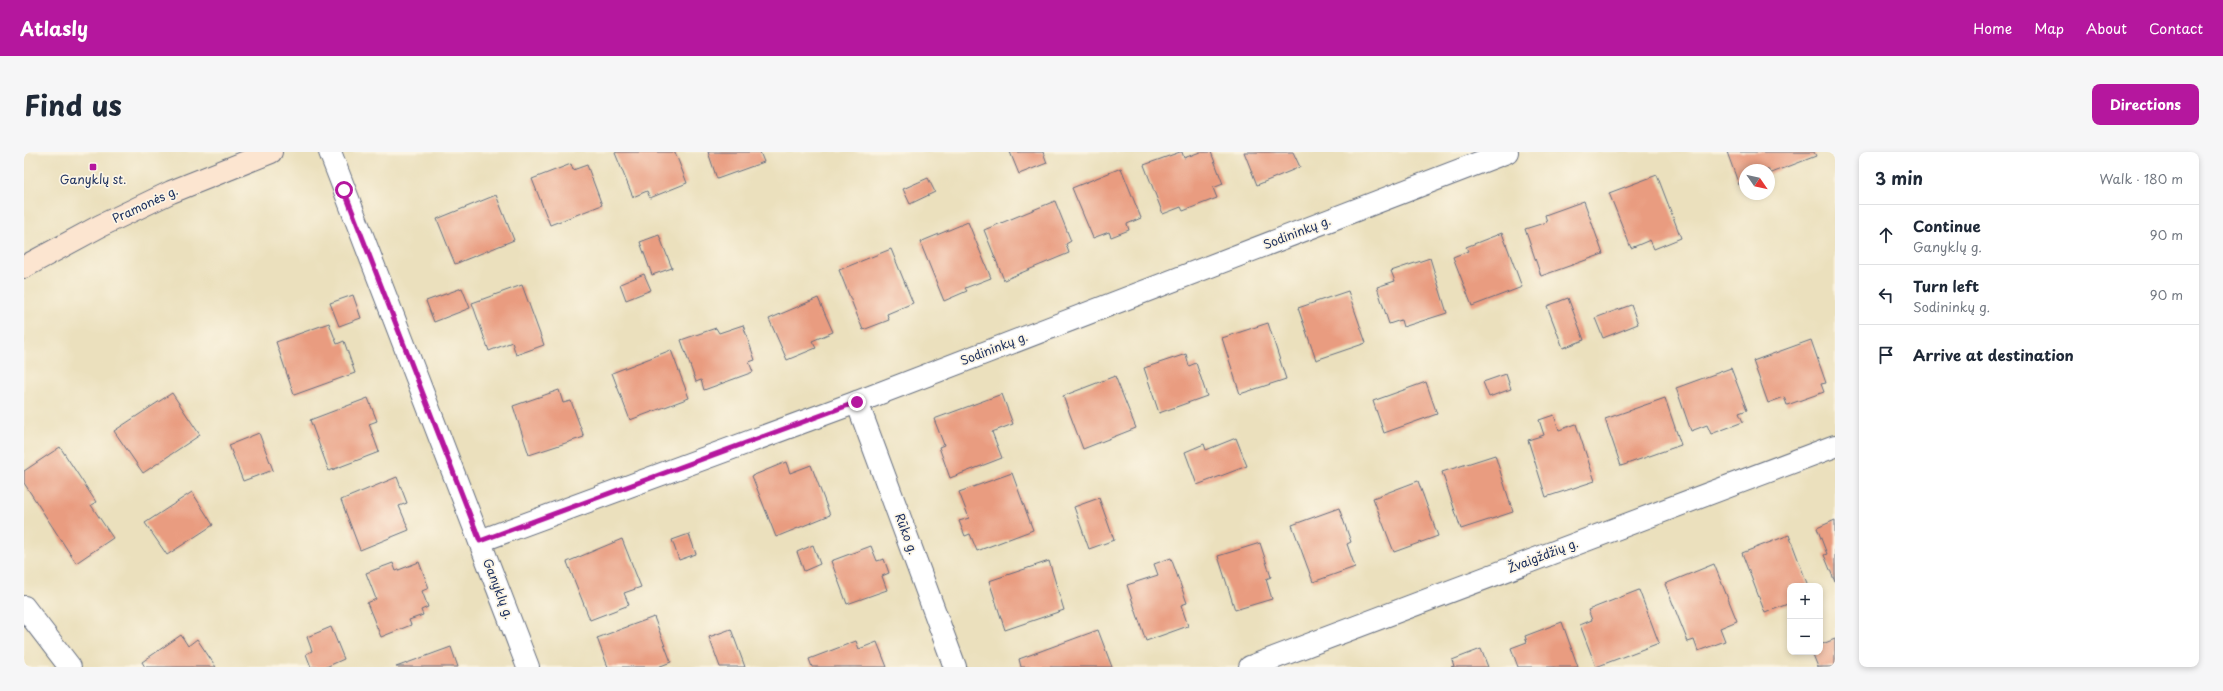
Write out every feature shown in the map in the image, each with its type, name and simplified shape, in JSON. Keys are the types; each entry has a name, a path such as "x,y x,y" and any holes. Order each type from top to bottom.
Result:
{"main road":[{"name":"Pramonės g.","path":"24,267 100,226 171,192 271,152"}],"street":[{"name":"Ganyklų g.","path":"330,152 528,667"},
{"name":"Sodininkų g.","path":"480,541 857,402 1507,152"},
{"name":"Rūko g.","path":"857,402 955,667"},
{"name":"Žvaigždžių g.","path":"1250,667 1835,446"},
{"path":"24,607 70,667"}],"building":[{"path":"675,152 687,183 650,198 647,191 633,197 615,153"},
{"path":"708,152 760,152 764,162 717,179"},
{"path":"1010,152 1043,152 1047,163 1019,174"},
{"path":"1182,152 1184,158 1200,152 1211,152 1223,184 1213,188 1217,198 1183,211 1181,207 1163,214 1144,165"},
{"path":"1244,152 1293,152 1300,167 1257,185"},
{"path":"1727,152 1814,152 1816,156 1775,172 1775,164 1739,164 1739,185"},
{"path":"571,164 573,170 587,165 602,205 550,225 532,179"},
{"path":"1121,168 1141,218 1127,224 1129,230 1111,237 1109,232 1093,238 1072,188"},
{"path":"1657,175 1681,238 1654,249 1650,240 1631,248 1609,193"},
{"path":"928,178 935,192 910,204 903,189"},
{"path":"496,195 514,240 455,264 437,219"},
{"path":"1055,201 1071,241 1066,244 1069,253 1004,280 984,230"},
{"path":"1584,201 1603,254 1541,276 1525,229 1547,222 1545,215"},
{"path":"968,222 991,278 965,288 967,291 944,301 920,242"},
{"path":"1502,233 1522,287 1472,306 1453,257 1468,251 1466,247"},
{"path":"659,235 672,268 652,275 640,242"},
{"path":"891,249 913,303 887,314 889,320 863,330 839,270"},
{"path":"1430,258 1447,313 1403,327 1401,320 1389,324 1377,287 1395,281 1391,271"},
{"path":"644,274 651,290 626,300 620,284"},
{"path":"522,285 544,345 516,355 512,342 489,351 472,303"},
{"path":"462,288 470,308 434,322 426,301"},
{"path":"1348,291 1366,343 1316,360 1298,308"},
{"path":"353,295 361,318 339,326 330,303"},
{"path":"818,298 833,332 812,341 816,348 787,360 769,319"},
{"path":"1568,298 1584,340 1563,348 1547,306"},
{"path":"1631,305 1638,324 1603,338 1595,318"},
{"path":"329,323 337,344 344,341 355,373 294,395 276,342"},
{"path":"1268,323 1286,379 1240,394 1222,338"},
{"path":"743,325 755,360 749,362 753,372 704,390 701,380 696,382 681,340 716,328 719,333"},
{"path":"1811,340 1826,383 1821,384 1824,392 1787,405 1784,397 1768,403 1753,361"},
{"path":"671,350 689,398 630,420 612,373"},
{"path":"1186,354 1189,366 1196,363 1207,396 1159,413 1144,368"},
{"path":"1731,368 1747,410 1739,413 1743,422 1711,434 1707,425 1691,431 1676,388"},
{"path":"1506,374 1511,389 1489,397 1483,382"},
{"path":"1115,376 1136,428 1083,449 1063,396"},
{"path":"1426,382 1437,414 1384,433 1373,401"},
{"path":"559,390 563,403 571,401 584,437 529,455 513,406"},
{"path":"172,393 200,435 143,473 114,431"},
{"path":"1002,394 1013,424 992,432 1002,458 950,478 939,447 944,445 934,419"},
{"path":"368,398 377,421 369,424 379,452 329,471 310,420"},
{"path":"1665,398 1681,445 1621,466 1605,419"},
{"path":"1554,415 1559,430 1576,424 1595,481 1546,497 1528,440 1544,435 1539,420"},
{"path":"259,433 273,470 243,481 229,445"},
{"path":"1236,438 1247,466 1197,485 1185,452 1204,444 1206,450"},
{"path":"60,447 96,502 91,505 113,538 76,563 24,483 24,471"},
{"path":"1495,455 1513,512 1461,529 1442,472"},
{"path":"786,462 790,473 811,465 830,515 776,537 752,476"},
{"path":"1012,473 1033,530 977,551 970,534 965,536 959,521 969,518 959,492"},
{"path":"397,477 407,503 399,506 409,530 360,550 341,500"},
{"path":"1418,481 1438,536 1394,552 1373,498"},
{"path":"192,492 213,525 167,555 145,523"},
{"path":"1099,498 1114,540 1089,549 1074,507"},
{"path":"1339,508 1351,542 1347,544 1355,567 1313,582 1292,525"},
{"path":"1835,520 1835,582 1824,555 1827,554 1817,528"},
{"path":"689,534 696,554 679,560 672,540"},
{"path":"1789,535 1807,583 1787,583 1787,604 1765,613 1742,553"},
{"path":"622,539 641,587 624,593 629,605 590,620 567,562"},
{"path":"1260,543 1271,577 1266,579 1272,599 1235,610 1218,556"},
{"path":"813,545 820,564 804,571 797,552"},
{"path":"871,546 877,561 884,559 889,573 882,576 887,590 847,604 831,561"},
{"path":"1171,558 1187,603 1181,605 1188,626 1146,641 1127,585 1158,575 1154,564"},
{"path":"1049,561 1064,610 1005,630 989,581"},
{"path":"419,562 429,588 422,591 428,607 421,610 423,615 409,620 411,625 381,637 367,603 376,599 366,573 393,563 396,571"},
{"path":"1714,564 1737,621 1720,628 1725,641 1698,651 1694,640 1688,642 1665,584"},
{"path":"1639,590 1659,643 1596,667 1580,625 1592,620 1588,610"},
{"path":"654,617 671,662 658,667 608,667 597,638"},
{"path":"1562,622 1578,667 1518,667 1511,648 1527,642 1525,636"},
{"path":"331,627 344,659 326,667 311,667 306,654 312,651 307,637"},
{"path":"731,629 745,667 720,667 709,637"},
{"path":"1098,630 1112,667 1021,667 1019,659"},
{"path":"181,635 188,646 197,639 216,667 145,667 142,662"},
{"path":"1835,639 1835,667 1818,667 1813,655 1823,655 1823,644"},
{"path":"856,641 859,649 877,642 887,667 812,667 809,659"},
{"path":"451,647 458,667 396,667"},
{"path":"1481,649 1488,667 1451,667 1454,666 1452,660"}],"place":[{"name":"Ganyklų st.","path":"93,167"}],"route":[{"path":"344,190 480,541 857,402"}]}
